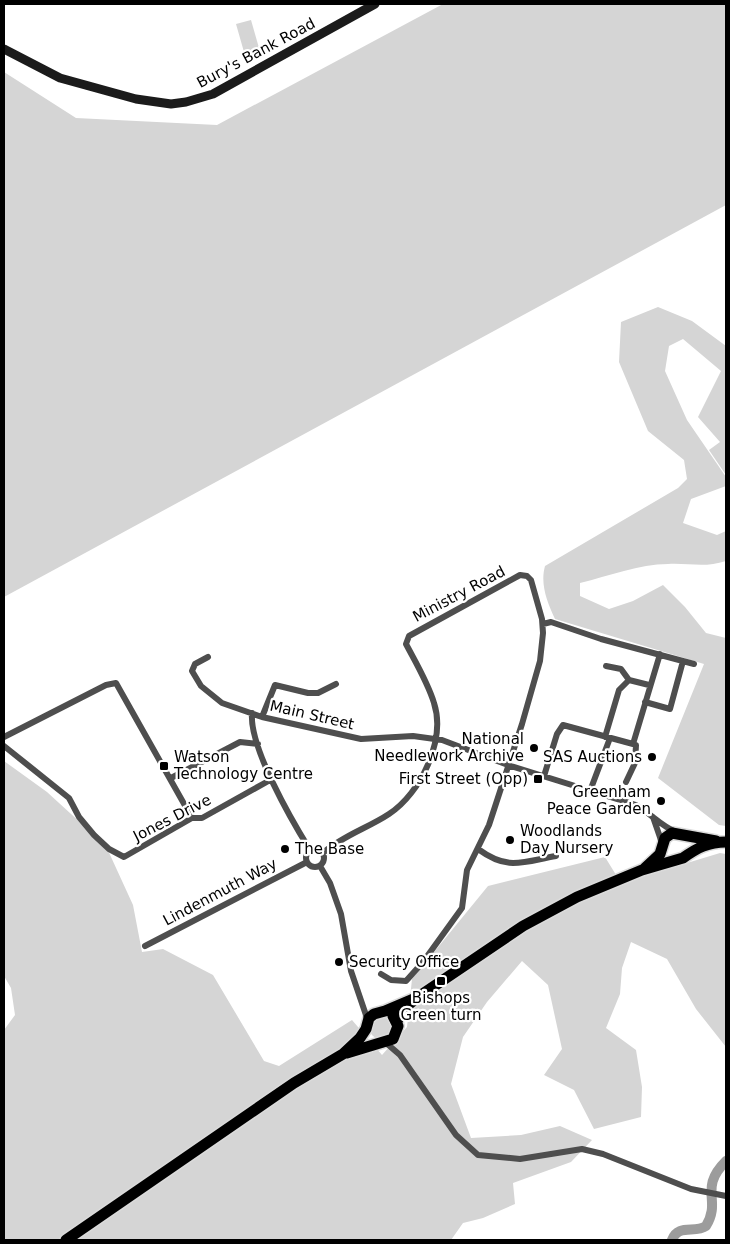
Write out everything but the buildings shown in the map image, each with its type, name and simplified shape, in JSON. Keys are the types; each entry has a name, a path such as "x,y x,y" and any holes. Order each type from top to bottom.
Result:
{"highway":[{"path":"662,847 670,859 684,856 690,848 688,838 678,832"},
{"path":"642,870 656,858 668,834 678,832 724,842"},
{"path":"397,1021 408,1005 418,997 541,916 588,891 684,856 707,844 724,842"},
{"path":"66,1240 294,1083 343,1054 357,1043 367,1025 381,1012 418,997"},
{"path":"343,1054 387,1040 398,1031 397,1021 392,1014 381,1012"},
{"path":"367,1025 371,1038 387,1040"}],"street":[{"name":"Bury's Bank Road","path":"4,49 32,66 78,83 153,102 184,103 213,94 375,4"},
{"name":"Ministry Road","path":"435,738 437,713 434,702 406,644 409,636 520,575 527,576 531,580 543,624"},
{"path":"382,974 391,980 406,981 423,962 462,908 467,870 496,805 538,669 543,624 552,622 602,639 694,664"},
{"path":"633,744 660,654"},
{"name":"Main Street","path":"208,657 195,664 192,671 194,678 222,703 262,717 361,739 412,736 435,738 459,745 508,765 636,805 665,827 678,832"},
{"path":"646,702 670,709 683,661"},
{"path":"606,666 621,670 629,680 650,685"},
{"path":"590,791 619,690 629,680"},
{"path":"4,737 106,685 116,683 192,818"},
{"path":"262,717 275,685 308,693 318,693 336,684"},
{"path":"252,713 252,724 258,744 272,779 310,850"},
{"path":"544,776 557,734 563,725 636,745 635,763 626,782"},
{"path":"323,853 387,815 408,798 426,770 435,738"},
{"path":"171,778 240,742 258,744"},
{"name":"Jones Drive","path":"4,746 69,798 83,822 119,856 124,858 192,818 202,818 272,779"},
{"path":"652,816 662,847"},
{"path":"478,849 503,863 556,856"},
{"path":"310,850 319,850 323,853 325,859 320,866 314,868 307,862 307,854 310,850"},
{"name":"Lindenmuth Way","path":"145,946 307,862"},
{"path":"320,866 330,883 341,914 351,971 362,999 367,1025"},
{"path":"362,999 381,1012"},
{"path":"387,1040 400,1055 456,1135 478,1155 520,1158 582,1149 603,1154 691,1189 726,1196"},
{"path":"387,1040 400,1055"}],"shaded area":[{"path":"443,4 726,4 726,205 4,597 4,72 76,118 217,125"},
{"path":"251,20 259,48 244,52 236,24"},
{"path":"658,307 692,321 726,346 726,475 709,450 720,442 698,417 721,371 683,339 669,346 665,371 687,420 726,477 726,486 691,499 683,523 717,535 726,531 726,561 711,564 657,565 635,568 580,583 580,596 609,609 633,601 663,585 685,607 706,633 726,638 726,826 719,825 658,778 704,664 555,619 547,600 543,579 545,566 678,488 687,479 684,460 648,431 619,362 621,322"},
{"path":"4,761 47,792 106,846 133,905 142,952 163,949 213,975 264,1061 279,1066 352,1020 382,1055 407,1027 412,979 488,886 605,857 621,883 720,853 726,854 726,1047 696,1009 667,959 631,942 622,968 620,994 606,1028 636,1050 642,1087 641,1117 594,1129 574,1090 544,1075 562,1049 548,985 522,961 487,1002 463,1037 451,1084 471,1138 521,1135 560,1126 592,1140 571,1162 513,1183 515,1204 483,1218 463,1223 451,1240 4,1240 4,1030 15,1015 11,988 4,976"},
{"path":"381,1015 389,1019 393,1027 389,1035 381,1039 373,1035 369,1027 373,1019"}],"waterway":[{"path":"672,1240 682,1230 706,1226 712,1209 713,1179 726,1161"}],"place":[{"name":"National Needlework Archive","path":"534,748"},
{"name":"SAS Auctions","path":"652,757"},
{"name":"Watson Technology Centre","path":"164,766"},
{"name":"First Street (Opp)","path":"538,779"},
{"name":"Greenham Peace Garden","path":"661,801"},
{"name":"Woodlands Day Nursery","path":"510,840"},
{"name":"The Base","path":"285,849"},
{"name":"Security Office","path":"339,962"},
{"name":"Bishops Green turn","path":"441,981"}]}
